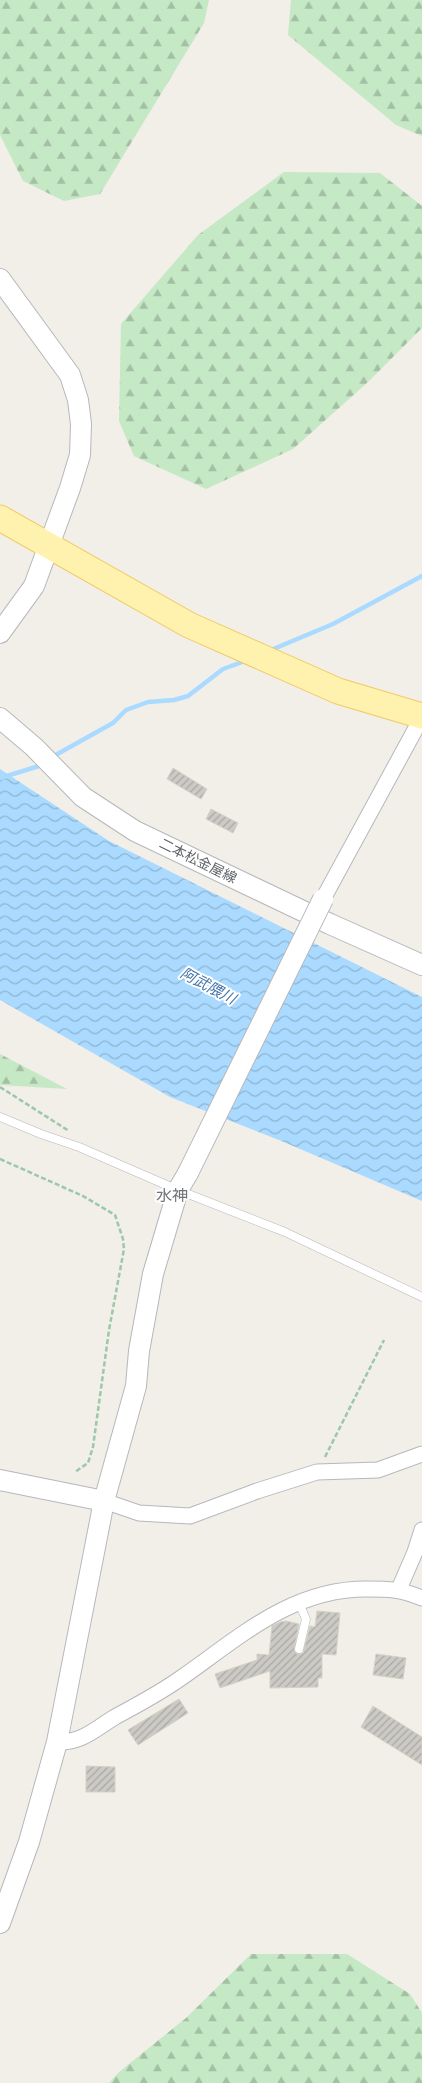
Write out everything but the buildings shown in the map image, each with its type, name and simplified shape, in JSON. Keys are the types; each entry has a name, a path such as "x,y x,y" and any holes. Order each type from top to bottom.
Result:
{"main road":[{"path":"0,518 189,625 338,691 422,717"}],"street":[{"path":"0,279 70,375 78,400 81,424 80,455 34,586 0,633"},
{"path":"1,1918 29,1842 58,1742 104,1501 136,1386 139,1352 153,1274 178,1190 323,899 422,717"},
{"name":"二本松金屋線","path":"0,718 34,746 83,797 135,831 330,924 422,965"},
{"path":"0,1480 104,1501 139,1513 190,1516 257,1491 317,1472 378,1470 422,1454"},
{"path":"399,1589 422,1530"},
{"path":"58,1742 70,1742 83,1738 178,1680 257,1624 284,1608 321,1594 347,1589 399,1589 422,1598"}],"lane":[{"path":"0,1117 41,1134 80,1147 178,1190 284,1232 422,1297"},
{"path":"299,1603 306,1619 299,1649"}],"path":[{"path":"0,1086 78,1136 80,1147"},
{"path":"0,1159 83,1196 115,1215 123,1239 122,1265 109,1330 93,1447 88,1463 75,1472"},
{"path":"317,1472 384,1340"}],"green space":[{"path":"0,0 209,0 204,23 100,194 64,201 23,181 0,135"},
{"path":"291,0 422,0 422,136 396,125 288,35"},
{"path":"284,172 380,173 422,206 422,328 367,383 293,449 206,489 134,456 119,421 121,324 198,235"},
{"path":"0,1054 67,1089 0,1085"},
{"path":"251,1954 347,1954 410,1994 422,2013 422,2083 109,2083 119,2072 186,2018"}],"water":[{"name":"阿武隈川","path":"0,769 109,841 422,997 422,1201 279,1140 170,1097 0,1000"}],"waterway":[{"path":"271,650 333,624 422,576"},
{"path":"52,757 113,723 126,710 148,702 174,700 188,696 223,669 245,661"},
{"path":"0,778 44,763"}],"district":[{"name":"水神","path":"172,1195"}]}
